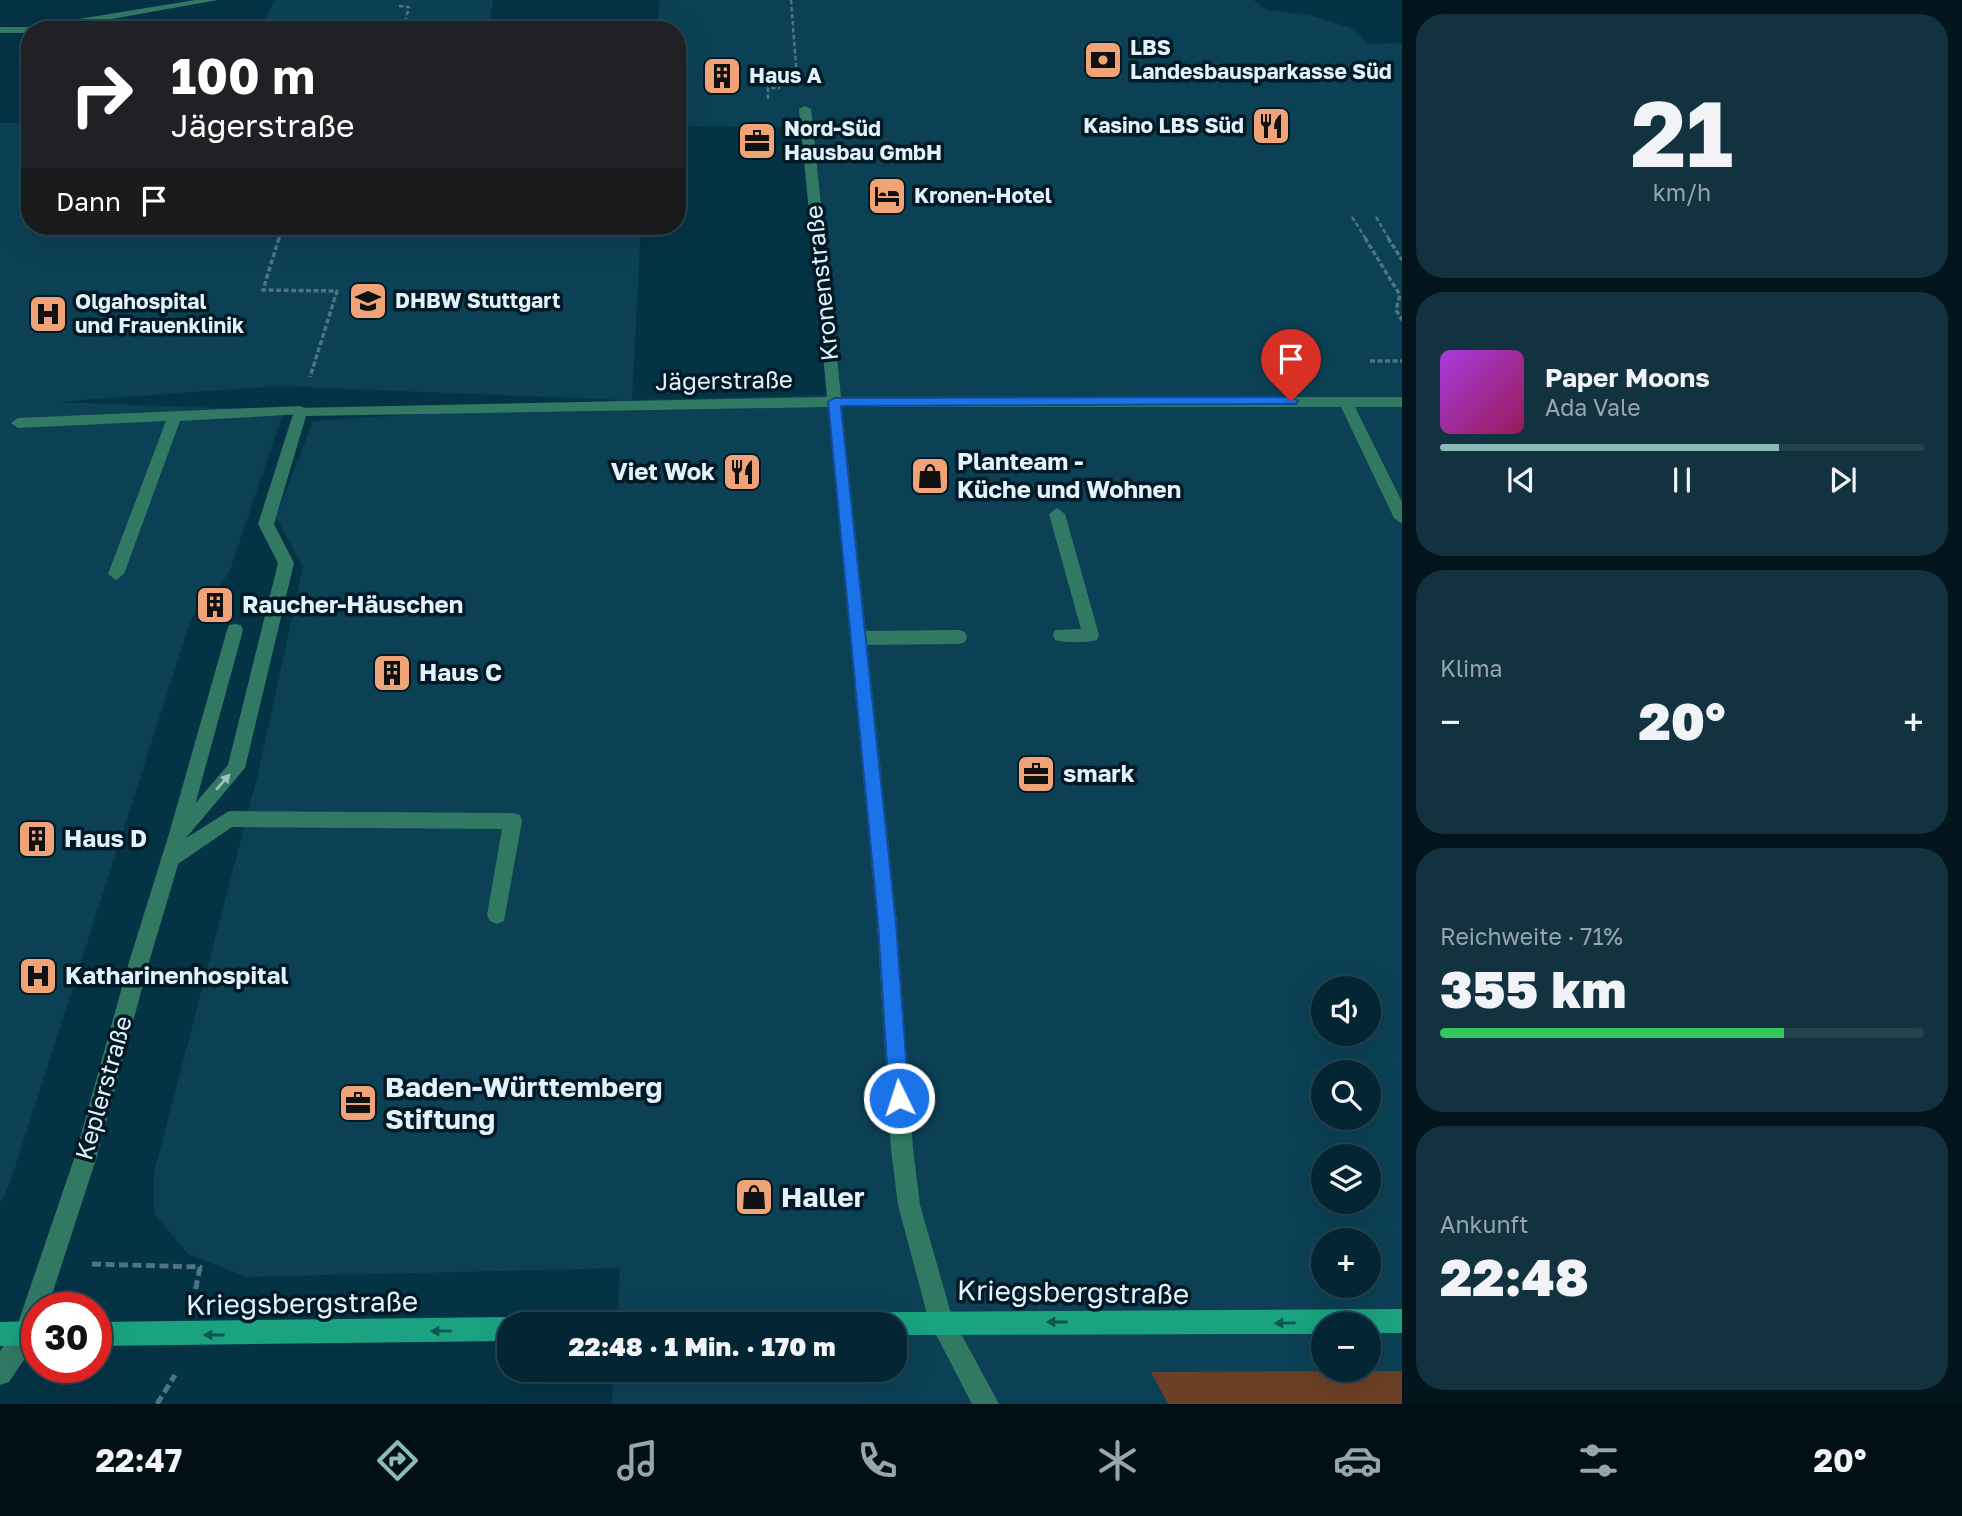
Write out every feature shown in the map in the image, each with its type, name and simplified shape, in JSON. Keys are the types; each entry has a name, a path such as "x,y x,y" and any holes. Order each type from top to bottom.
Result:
{"main road":[{"name":"Kriegsbergstraße","path":"907,1322 1146,1324 1402,1321"},
{"name":"Kriegsbergstraße","path":"112,1334 497,1329"},
{"path":"0,1334 21,1333"}],"street":[{"path":"85,21 213,0"},
{"path":"0,30 21,30"},
{"name":"Kronenstraße","path":"805,109 887,923 902,1149 909,1205 941,1321 986,1404"},
{"path":"1345,401 1402,518"},
{"name":"Jägerstraße","path":"18,423 300,411 834,402 1402,402"},
{"name":"Keplerstraße","path":"43,1292 86,1156 178,834 236,768 286,563 266,524 300,411"},
{"path":"116,574 175,416"},
{"path":"1057,514 1091,635 1061,635"},
{"path":"178,834 235,630"},
{"path":"859,638 959,637"},
{"path":"171,858 229,820 513,821 497,915"},
{"name":"Keplerstraße","path":"0,1373 21,1347"}],"path":[{"path":"791,0 798,88"},
{"path":"399,6 409,7 405,21"},
{"path":"768,99 768,88 776,88"},
{"path":"1352,217 1400,295 1396,310 1402,320"},
{"path":"1376,217 1402,260"},
{"path":"279,235 263,290 337,291 300,411"},
{"path":"1370,361 1402,361"},
{"path":"50,1264 201,1267"}],"shaded area":[{"path":"275,0 493,0 490,21 264,21"},
{"path":"659,0 1253,0 1267,10 1310,15 1351,28 1368,44 1402,43 1402,1404 612,1404 613,1382 907,1382 907,1312 618,1312 620,1268 247,1277 188,1254 154,1213 154,1173 258,774 303,567 276,517 313,421 622,400 278,386 56,402 248,409 282,416 229,573 191,619 10,1183 0,1203 0,123 21,123 21,235 641,235 632,400 827,395 810,127 686,126 686,21 658,21"},
{"path":"1311,1371 1311,1382 1381,1382 1381,1371 1402,1371 1402,1404 1168,1404 1151,1372"}],"place":[{"name":"LBS Landesbausparkasse Süd","path":"1103,60"},
{"name":"Haus A","path":"722,76"},
{"name":"Kasino LBS Süd","path":"1271,126"},
{"name":"Nord-Süd Hausbau GmbH","path":"757,141"},
{"name":"Kronen-Hotel","path":"887,196"},
{"name":"DHBW Stuttgart","path":"368,301"},
{"name":"Olgahospital und Frauenklinik","path":"48,314"},
{"name":"Viet Wok","path":"742,472"},
{"name":"Planteam - Küche und Wohnen","path":"930,476"},
{"name":"Raucher-Häuschen","path":"215,605"},
{"name":"Haus C","path":"392,673"},
{"name":"smark","path":"1036,774"},
{"name":"Haus D","path":"37,839"},
{"name":"Katharinenhospital","path":"38,976"},
{"name":"Baden-Württemberg Stiftung","path":"358,1103"},
{"name":"Haller","path":"754,1197"}],"route":[{"path":"899,1098 887,923 834,402 1291,401"}]}
